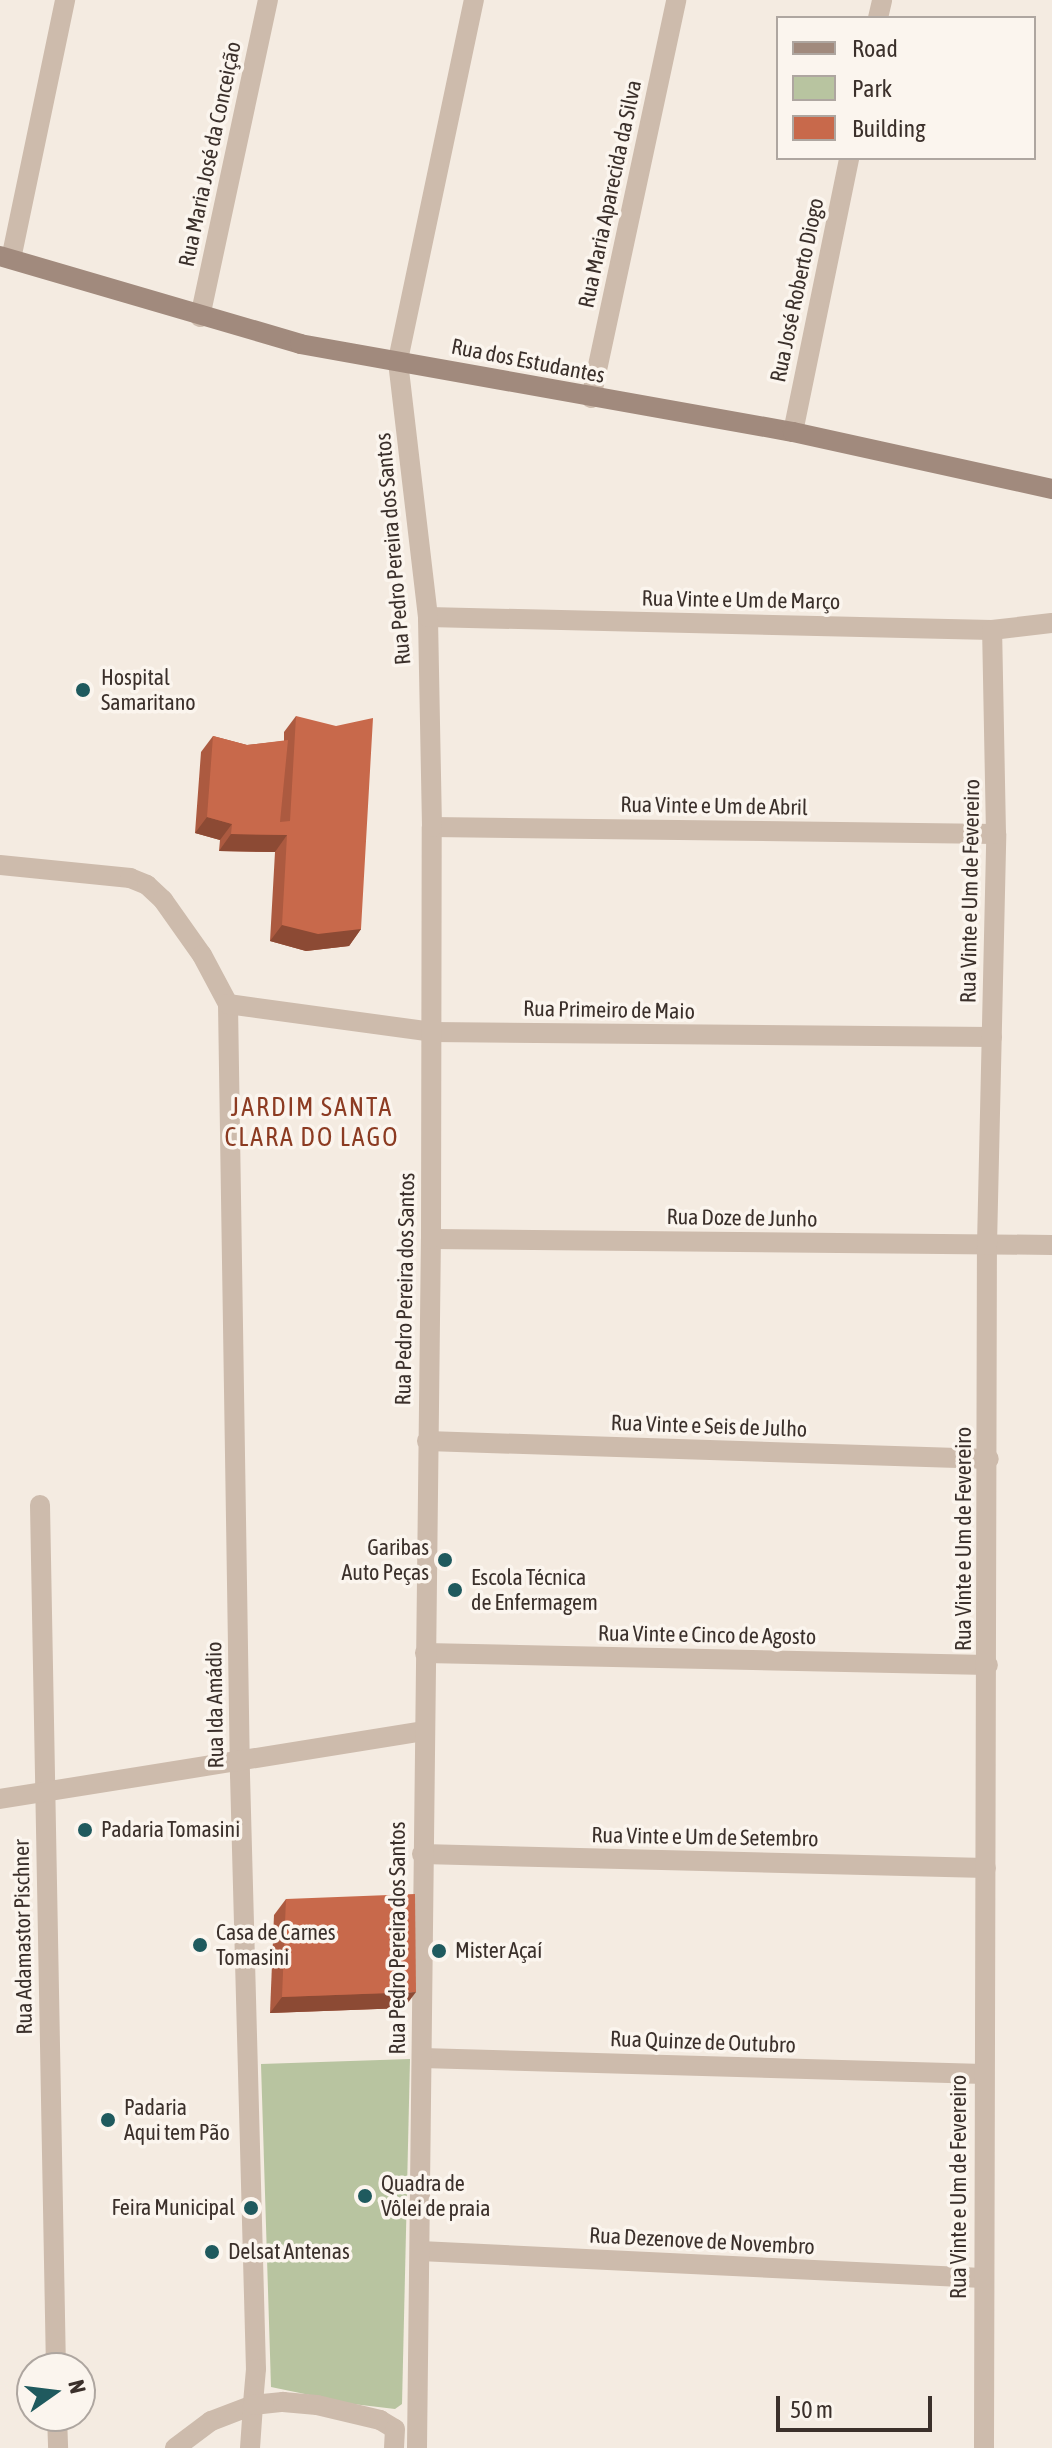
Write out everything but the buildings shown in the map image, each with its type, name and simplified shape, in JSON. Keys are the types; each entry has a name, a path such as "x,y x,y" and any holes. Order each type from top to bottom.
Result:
{"street":[{"path":"6,257 65,0"},
{"name":"Rua Maria José da Conceição","path":"200,317 268,0"},
{"name":"Rua Pedro Pereira dos Santos","path":"419,2447 432,827 428,617 398,360 474,0"},
{"name":"Rua Maria Aparecida da Silva","path":"591,398 676,0"},
{"name":"Rua José Roberto Diogo","path":"793,432 849,160"},
{"name":"Rua dos Estudantes","path":"6,257 200,317 300,344 793,432 1052,489"},
{"name":"Rua Vinte e Um de Março","path":"428,617 992,630 1052,623"},
{"name":"Rua Vinte e Um de Fevereiro","path":"984,2448 982,2278 989,1459 987,1245 996,834 992,630"},
{"name":"Rua Vinte e Um de Abril","path":"432,827 996,834"},
{"path":"0,865 130,878 147,885 163,900 202,955 228,1004"},
{"name":"Rua Primeiro de Maio","path":"228,1004 432,1032 992,1037"},
{"name":"Rua Ida Amádio","path":"228,1004 239,1761 256,2369 250,2448"},
{"name":"Rua Doze de Junho","path":"431,1239 1052,1245"},
{"name":"Rua Vinte e Seis de Julho","path":"427,1441 989,1459"},
{"name":"Rua Adamastor Pischner","path":"40,1505 56,2352"},
{"name":"Rua Vinte e Cinco de Agosto","path":"425,1653 988,1665"},
{"path":"0,1799 425,1731"},
{"name":"Rua Vinte e Um de Setembro","path":"422,1854 986,1868"},
{"name":"Rua Quinze de Outubro","path":"422,2058 984,2074"},
{"name":"Rua Dezenove de Novembro","path":"420,2251 982,2278"},
{"path":"175,2448 211,2421 253,2405 283,2402 317,2405 380,2420 394,2438 419,2447"}],"green space":[{"path":"410,2059 402,2404 395,2409 353,2404 271,2387 261,2064"}],"place":[{"name":"Hospital Samaritano","path":"83,690"},
{"name":"Garibas Auto Peças","path":"445,1560"},
{"name":"Escola Técnica de Enfermagem","path":"455,1590"},
{"name":"Padaria Tomasini","path":"85,1830"},
{"name":"Casa de Carnes Tomasini","path":"200,1945"},
{"name":"Mister Açaí","path":"439,1951"},
{"name":"Padaria Aqui tem Pão","path":"108,2120"},
{"name":"Quadra de Vôlei de praia","path":"365,2196"},
{"name":"Feira Municipal","path":"251,2208"},
{"name":"Delsat Antenas","path":"212,2252"}],"district":[{"name":"JARDIM SANTA CLARA DO LAGO","path":"312,1123"}]}
